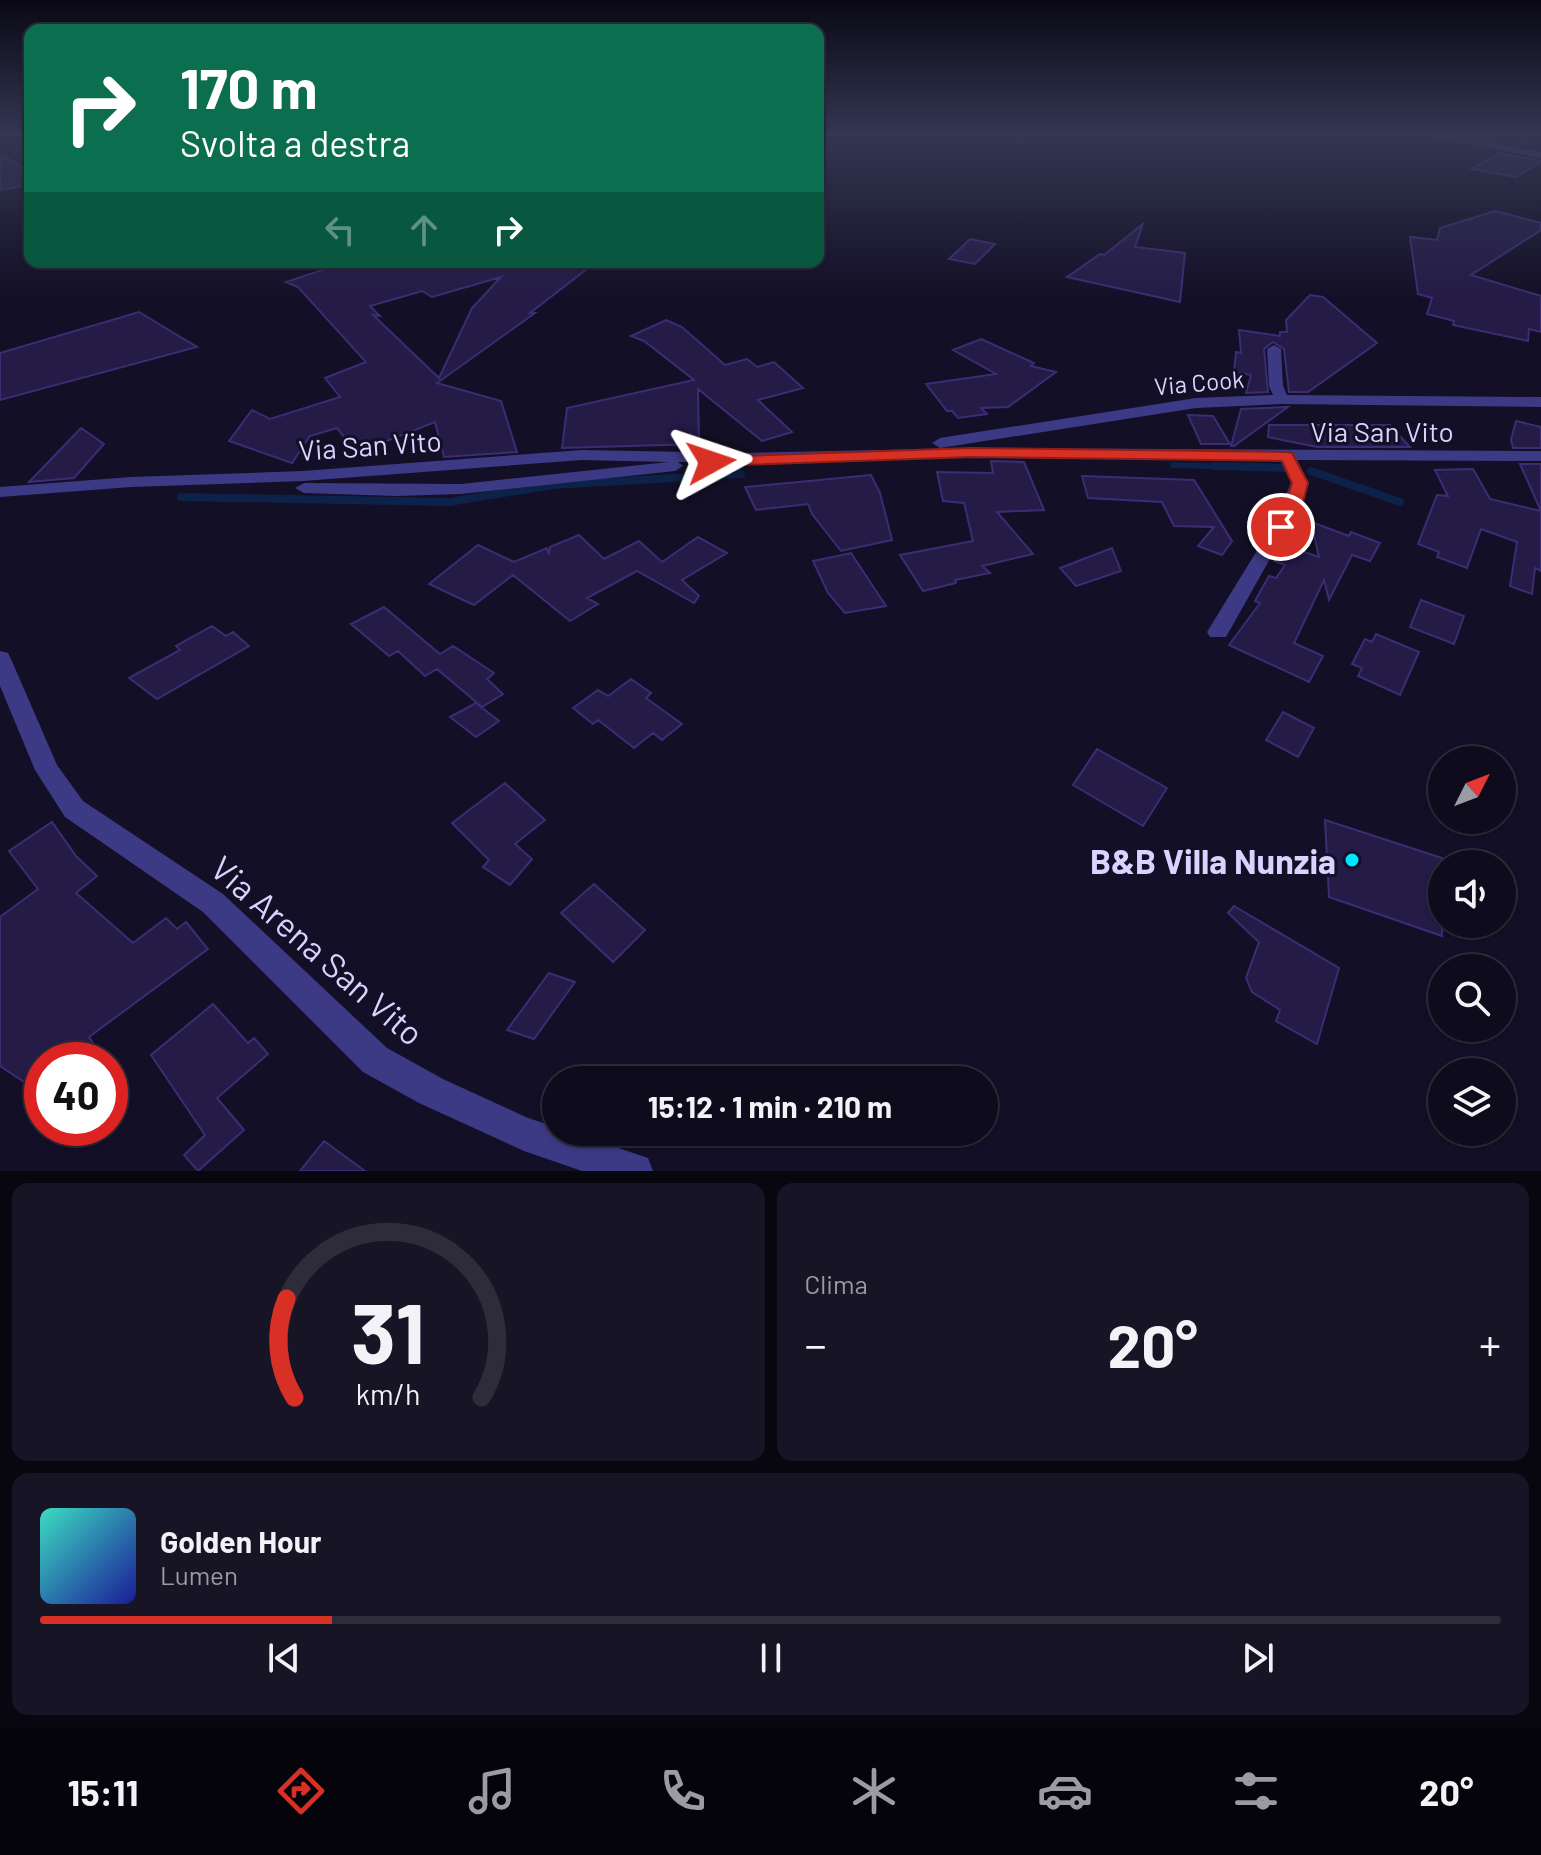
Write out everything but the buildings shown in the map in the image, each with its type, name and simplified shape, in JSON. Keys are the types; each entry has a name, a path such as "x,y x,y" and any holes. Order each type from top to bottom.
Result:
{"street":[{"path":"1274,349 1276,386 1282,399"},
{"name":"Via Cook","path":"865,455 1196,403 1282,399 1541,402"},
{"name":"Via San Vito","path":"0,492 161,481 303,476 582,455 742,458 1090,453 1287,457 1541,456"},
{"path":"1218,632 1237,593 1293,506 1300,483 1287,457"},
{"name":"Via San Vito","path":"0,502 251,488 461,489 742,458"},
{"name":"Via Arena San Vito","path":"0,659 47,770 74,809 213,903 375,1060 431,1091 524,1134 635,1171"}],"waterway":[{"path":"1173,465 1287,468 1214,466"},
{"path":"1311,471 1400,502"},
{"path":"181,497 449,502 553,485 741,474"}],"place":[{"name":"B&B Villa Nunzia","path":"1352,860"}],"route":[{"path":"711,462 742,458 971,453 1287,457 1300,483 1293,506 1281,527"}]}
